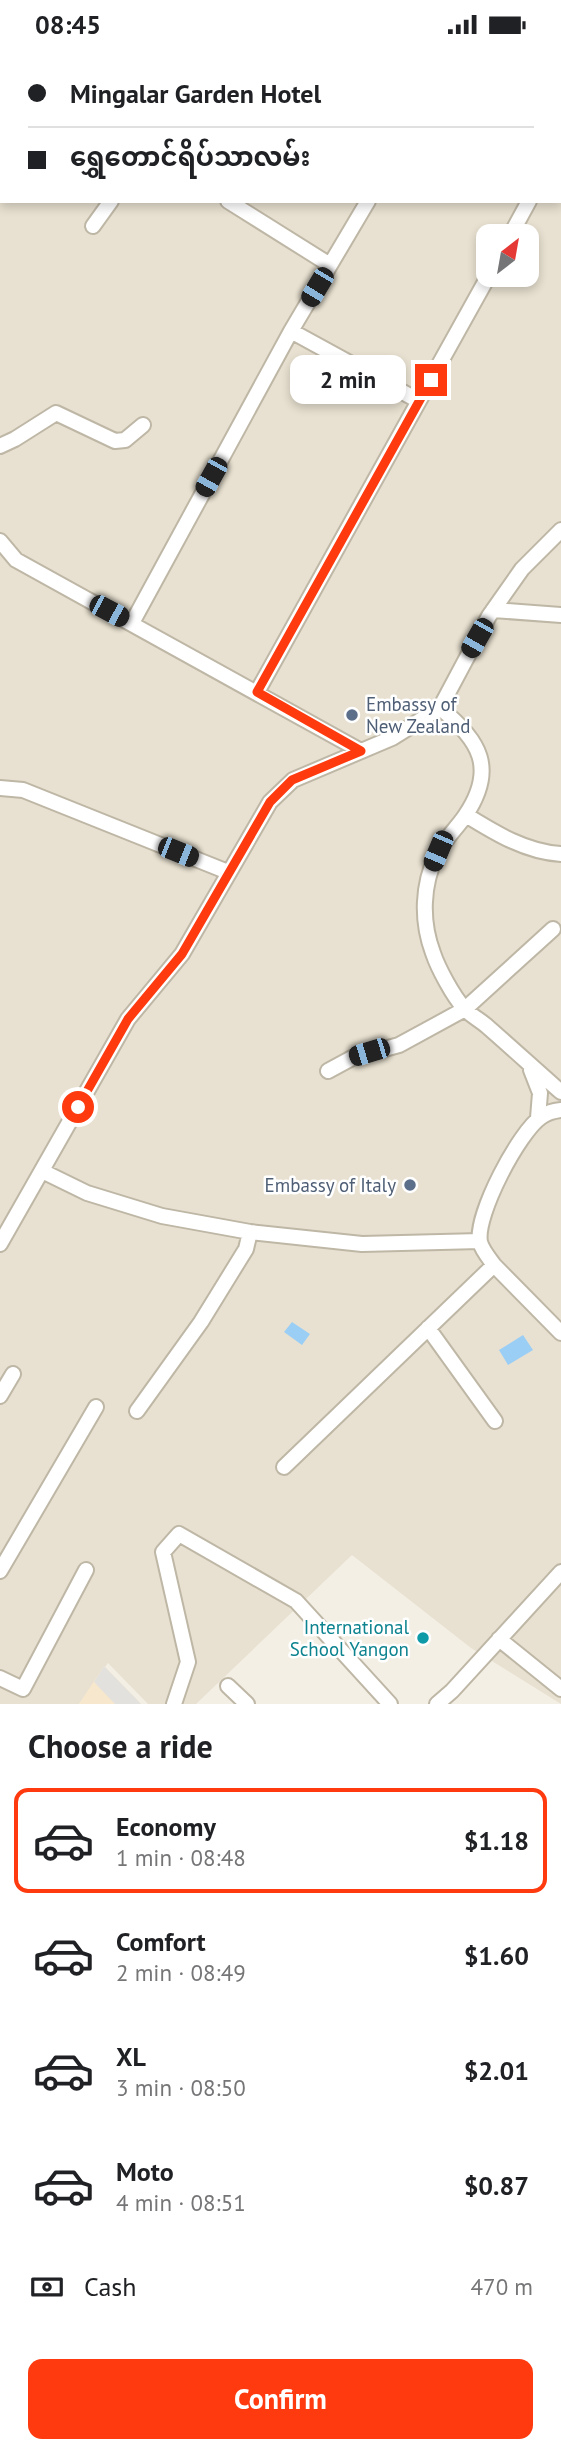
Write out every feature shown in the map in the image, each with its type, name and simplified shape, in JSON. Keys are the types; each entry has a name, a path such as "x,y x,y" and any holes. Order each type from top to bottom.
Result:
{"street":[{"path":"93,226 110,203"},
{"path":"231,203 330,265"},
{"path":"132,623 291,331 367,203"},
{"path":"517,224 528,203"},
{"path":"257,692 482,287"},
{"path":"291,331 419,401"},
{"path":"0,446 56,413 116,441 125,440 143,425"},
{"path":"0,1244 128,1019 182,954 270,802 292,780 392,738 440,708 493,610 522,569 561,530"},
{"path":"0,541 16,560 361,751"},
{"path":"493,610 561,615"},
{"path":"440,708 464,729 480,752 483,770 481,784 466,815 438,851 426,887 425,922 433,953 465,1009 561,1092"},
{"path":"0,788 23,790 228,872"},
{"path":"466,815 495,833 542,853 561,854"},
{"path":"328,1071 352,1058 399,1045 465,1009 553,929"},
{"path":"527,1062 540,1093 538,1118"},
{"path":"561,1110 550,1111 538,1118 515,1150 483,1212 487,1253 561,1333"},
{"path":"42,1171 87,1193 162,1216 250,1232 487,1253"},
{"path":"137,1411 201,1322 246,1249 250,1232"},
{"path":"284,1467 428,1328 487,1253"},
{"path":"428,1328 495,1420"},
{"path":"0,1396 13,1374"},
{"path":"0,1571 96,1407"},
{"path":"174,1704 188,1662 163,1552 179,1534 296,1601 390,1704"},
{"path":"0,1678 23,1689 86,1570"},
{"path":"437,1704 452,1692 561,1572"},
{"path":"499,1639 561,1689"},
{"path":"228,1686 247,1704"}],"shaded area":[{"path":"0,203 561,203 561,1704 471,1648 352,1555 196,1704 148,1704 108,1663 79,1704 0,1704"},
{"path":"104,1666 141,1704 79,1704"},
{"path":"104,1666 141,1704 115,1704 94,1682"}],"water":[{"path":"292,1322 310,1334 302,1345 284,1332"},
{"path":"523,1335 533,1350 508,1365 499,1350"}],"place":[{"name":"Embassy of New Zealand","path":"352,715"},
{"name":"Embassy of Italy","path":"410,1185"},
{"name":"International School Yangon","path":"423,1638"}],"route":[{"path":"78,1107 128,1019 182,954 270,802 292,780 361,751 257,692 431,380"}]}
